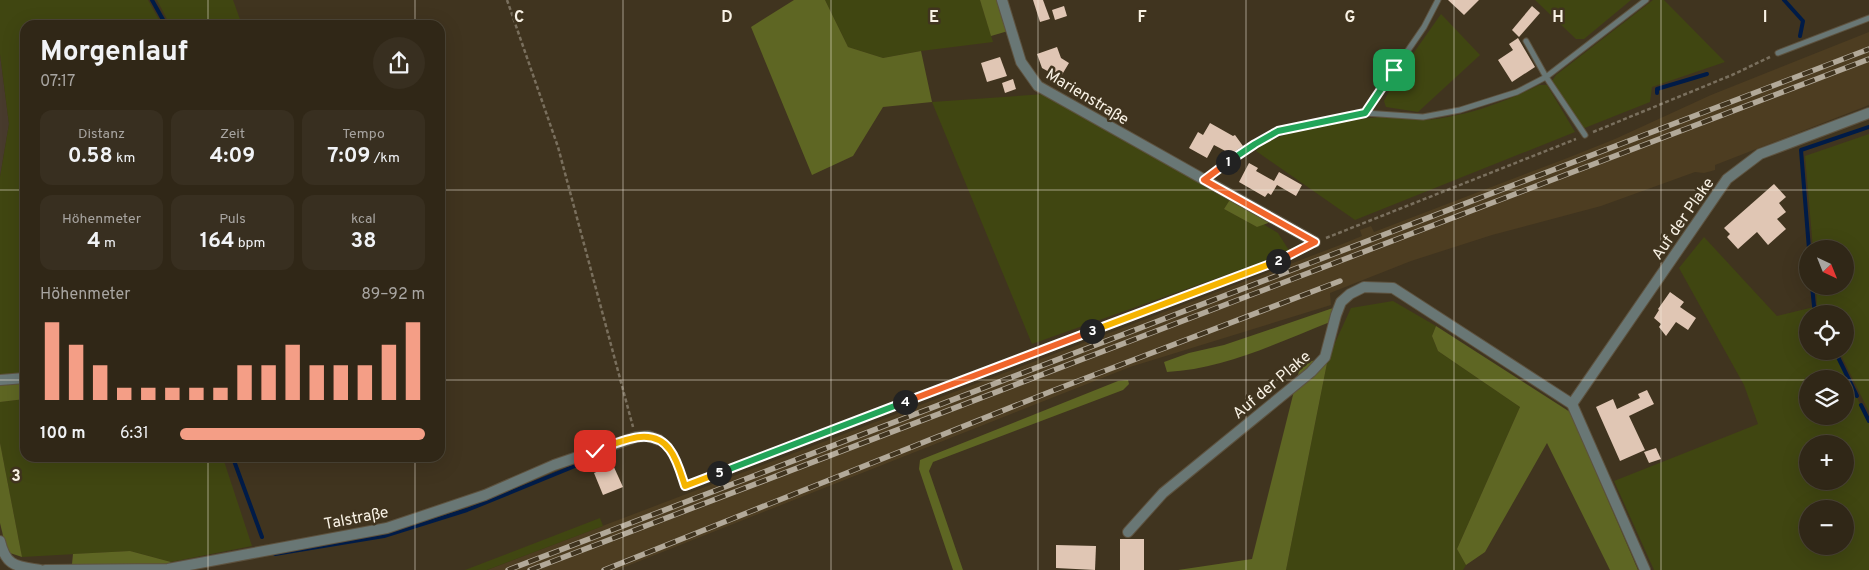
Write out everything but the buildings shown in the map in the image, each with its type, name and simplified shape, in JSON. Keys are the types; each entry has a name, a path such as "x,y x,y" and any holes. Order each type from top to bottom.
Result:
{"street":[{"name":"Marienstraße","path":"1002,0 1021,62 1038,86 1315,242"},
{"name":"Auf der Plake","path":"1128,532 1163,493 1311,372 1325,357 1336,315 1342,302 1350,294 1364,287 1393,288 1572,404 1727,179 1760,154 1869,114"},
{"path":"0,380 20,378"},
{"path":"1572,404 1645,570"},
{"name":"Talstraße","path":"45,570 168,569 386,528 485,496 554,465 636,437 648,436 659,440"},
{"path":"0,541 3,552 15,566 40,570"}],"lane":[{"path":"1365,113 1424,28 1438,0"},
{"path":"1204,180 1255,144 1278,131 1365,113 1423,116 1460,110 1517,92 1546,77 1646,0"},
{"path":"1778,54 1869,18"},
{"path":"1526,41 1546,77 1585,135"}],"path":[{"path":"506,0 558,147 636,437"},
{"path":"659,440 672,452 685,486 1290,256 1315,242 1585,135 1732,75 1778,54"}],"shaded area":[{"path":"1869,32 1869,105 1715,165 1715,170 1704,173 1695,172 1601,206 1492,235 1411,261 1330,293 1331,305 1130,367 617,570 487,570 1340,245 1362,236 1360,230 1371,226 1374,232 1570,157 1615,139 1711,95"},
{"path":"0,54 9,124 0,177"}],"green space":[{"path":"0,0 148,0 159,20 20,20 20,373 0,375 0,177 9,124 0,54"},
{"path":"157,0 233,0 240,20 167,20"},
{"path":"794,0 825,0 848,47 883,58 921,51 932,102 883,107 853,156 812,175 751,27"},
{"path":"825,0 980,0 993,42 883,58 848,47"},
{"path":"980,0 998,0 1008,31 991,36"},
{"path":"1535,0 1631,0 1584,39 1576,39"},
{"path":"1653,0 1664,0 1725,62 1652,87 1650,102 1582,129 1552,81 1556,75"},
{"path":"1441,14 1480,55 1418,112 1386,107 1384,101 1396,78"},
{"path":"1539,85 1547,85 1575,132 1355,220 1256,151 1279,137 1333,123 1380,117 1428,120 1467,113 1499,103"},
{"path":"1045,94 1231,198 1224,209 1257,227 1263,224 1278,233 1290,252 1032,344 932,102"},
{"path":"1869,134 1869,412 1854,382 1854,370 1848,370 1843,360 1854,360 1854,305 1817,305 1816,295 1854,295 1854,240 1812,240 1805,156"},
{"path":"1231,198 1271,222 1257,227 1224,209"},
{"path":"1704,237 1777,316 1799,311 1799,360 1839,360 1844,370 1799,370 1799,425 1854,425 1854,391 1869,423 1869,570 1654,570 1614,481 1758,424 1744,385 1679,268"},
{"path":"1393,301 1436,326 1432,336 1438,351 1520,407 1457,549 1466,565 1463,570 1286,570 1328,358 1351,308"},
{"path":"1333,308 1330,322 1250,354 1209,366 1167,372 1164,362 1189,353 1224,345"},
{"path":"1436,326 1570,412 1638,570 1610,570 1547,443 1485,552 1466,565 1457,549 1520,407 1438,351 1432,336"},
{"path":"1328,358 1286,570 1178,570 1252,559 1301,363"},
{"path":"1128,380 1129,384 1123,390 933,462 929,471 963,570 953,570 919,469 920,460 1118,381"},
{"path":"20,383 20,400 0,402 0,385"},
{"path":"20,400 20,462 224,462 252,546 171,562 130,551 22,557 0,443 0,402"},
{"path":"0,443 22,557 7,552 0,523"},
{"path":"600,518 603,526 487,570 465,570"},
{"path":"130,551 171,562 165,566 72,564 73,554"}],"waterway":[{"path":"152,0 163,20"},
{"path":"1784,0 1803,21 1800,36"},
{"path":"1657,93 1657,89 1707,74"},
{"path":"1808,240 1801,150 1869,127"},
{"path":"1813,295 1814,305"},
{"path":"1839,360 1857,396"},
{"path":"1861,405 1869,421"},
{"path":"234,462 262,537"},
{"path":"275,554 384,536 467,510 575,466"}],"railway":[{"path":"508,570 1869,49"},
{"path":"530,570 1869,59"},
{"path":"604,570 1052,391 1340,281"}],"route":[{"path":"595,451 636,437 648,436 659,440 672,452 685,486 1290,256 1315,242 1204,180 1255,144 1278,131 1365,113 1394,70"}]}
